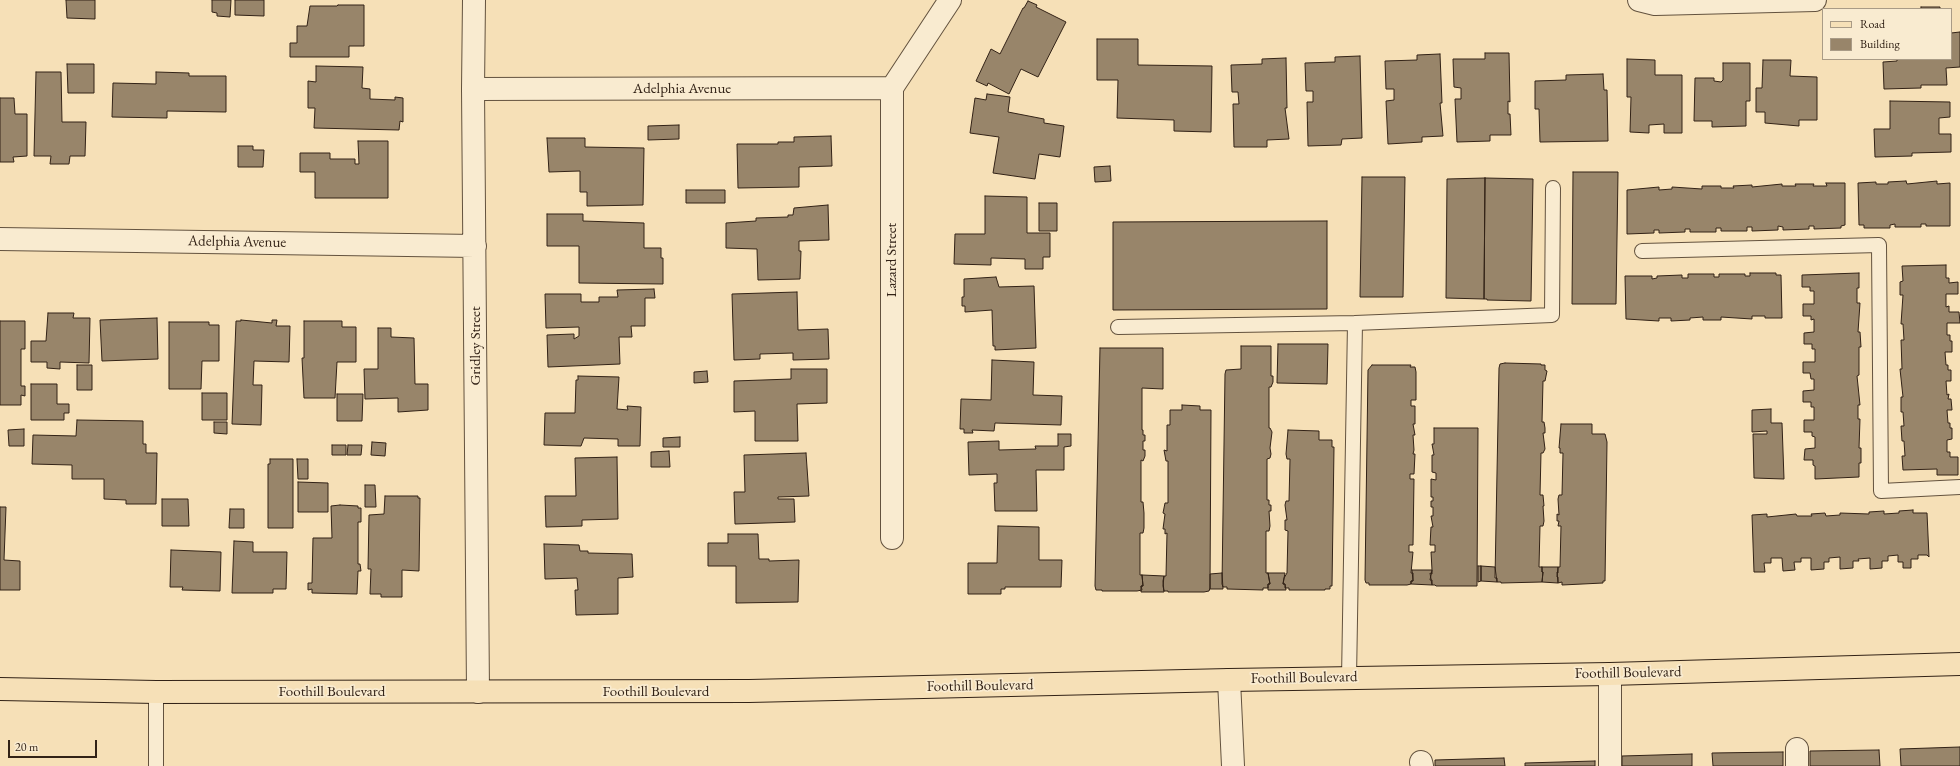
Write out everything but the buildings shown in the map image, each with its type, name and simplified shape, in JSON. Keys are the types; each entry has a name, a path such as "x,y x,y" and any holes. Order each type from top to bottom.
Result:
{"main road":[{"name":"Foothill Boulevard","path":"0,689 156,692 749,691 1228,680 1610,674 1960,664"}],"street":[{"name":"Gridley Street","path":"474,0 473,89 478,692"},
{"path":"892,88 950,0"},
{"path":"1639,0 1655,4 1815,0"},
{"name":"Adelphia Avenue","path":"473,89 892,88"},
{"name":"Lazard Street","path":"892,88 892,538"},
{"name":"Adelphia Avenue","path":"0,239 475,246"},
{"path":"1610,674 1610,766"},
{"path":"1228,680 1233,766"}],"lane":[{"path":"1118,326 1355,322 1552,315 1553,188"},
{"path":"1642,252 1879,245 1881,491 1960,487"},
{"path":"1349,678 1355,322"},
{"path":"156,692 156,766"}]}
